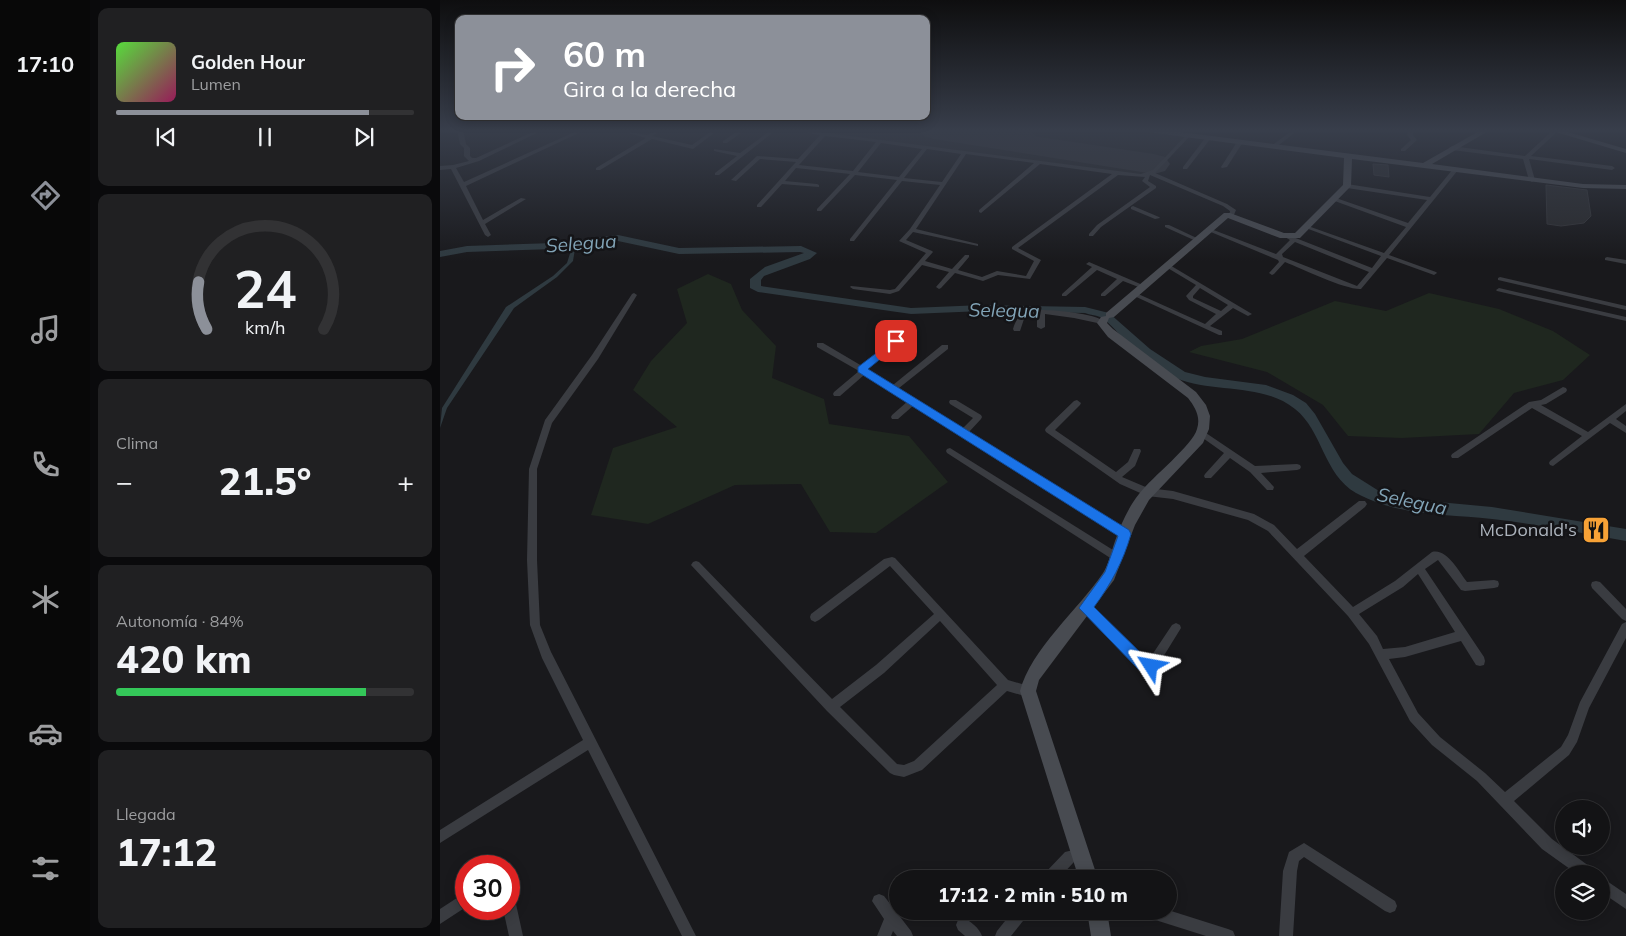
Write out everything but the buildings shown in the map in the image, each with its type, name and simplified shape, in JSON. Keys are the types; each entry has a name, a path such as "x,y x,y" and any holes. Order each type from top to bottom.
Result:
{"street":[{"path":"457,174 488,235"},
{"path":"463,184 486,174"},
{"path":"734,180 741,174"},
{"path":"759,206 788,174"},
{"path":"819,210 853,174"},
{"path":"868,174 944,184"},
{"path":"852,240 906,174"},
{"path":"853,287 890,292 897,290 929,251 902,242 951,174"},
{"path":"981,211 1025,174"},
{"path":"920,262 983,279 995,273 1028,278 1038,260 1014,248 1116,174"},
{"path":"1122,174 1148,177 1225,205 1233,210 1231,216"},
{"path":"1148,177 1152,174"},
{"path":"1272,273 1282,262 1279,254 1291,239 1297,236 1347,186 1347,174"},
{"path":"1209,230 1359,288 1452,174"},
{"path":"1483,174 1583,186 1626,187"},
{"path":"1530,174 1532,180"},
{"path":"1092,234 1099,226 1137,201 1154,187 1148,177"},
{"path":"781,182 817,186"},
{"path":"1347,186 1432,199"},
{"path":"482,223 523,199"},
{"path":"1334,199 1410,226"},
{"path":"1098,229 1107,226 1133,208 1137,201"},
{"path":"1133,208 1158,218"},
{"path":"1016,329 1023,316 1041,314 1055,313 1106,319 1224,216 1231,216 1373,271"},
{"path":"1167,226 1198,240"},
{"path":"1306,227 1434,273"},
{"path":"912,230 976,245"},
{"path":"939,287 967,256"},
{"path":"1607,259 1626,262"},
{"path":"1064,295 1092,265 1143,287"},
{"path":"1168,266 1248,314"},
{"path":"1103,294 1122,278"},
{"path":"1500,279 1626,308"},
{"path":"1200,285 1189,296 1190,299 1222,314"},
{"path":"1499,290 1626,318"},
{"path":"1134,294 1219,333"},
{"path":"634,295 595,357 548,422 533,469 532,560 535,625 546,654 689,936"},
{"path":"1205,327 1232,305"},
{"path":"1041,314 1041,327"},
{"path":"1086,870 1028,691 1032,676 1109,576 1118,558 1124,534 1130,520 1147,492 1197,442 1203,434 1204,420 1202,410 1194,393 1146,361 1108,331 1106,319"},
{"path":"837,394 896,341"},
{"path":"820,345 914,401 1124,534"},
{"path":"893,388 945,347"},
{"path":"1456,456 1532,404 1542,402 1563,390"},
{"path":"895,417 914,401"},
{"path":"953,402 978,417 963,433"},
{"path":"1077,403 1048,430 1116,477 1147,492 1173,495 1251,517 1271,528 1352,613 1381,654 1414,717 1436,741 1481,777 1547,844 1576,865"},
{"path":"1532,404 1589,436"},
{"path":"1554,463 1626,407"},
{"path":"1610,419 1626,430"},
{"path":"1203,434 1253,470 1270,487"},
{"path":"950,451 1118,558"},
{"path":"1116,477 1132,464 1137,451"},
{"path":"1208,476 1229,453"},
{"path":"1253,470 1297,467"},
{"path":"1297,555 1362,504"},
{"path":"1352,613 1420,569 1430,556 1438,555 1465,587 1494,584"},
{"path":"815,617 887,562 892,561 1005,685 1028,691"},
{"path":"696,565 894,769 904,771 918,766 1005,685"},
{"path":"1420,569 1480,661"},
{"path":"1596,585 1626,616"},
{"path":"1086,608 1147,667 1151,666 1176,628"},
{"path":"832,707 880,669 940,615"},
{"path":"1504,802 1565,751 1574,738 1584,706 1626,627"},
{"path":"1381,654 1405,652 1463,635"},
{"path":"440,837 590,742"},
{"path":"1286,936 1290,872 1294,857 1304,849 1390,906"},
{"path":"1058,870 1070,857 1081,854"},
{"path":"1610,890 1626,902"},
{"path":"879,901 889,914"},
{"path":"440,917 455,907"},
{"path":"512,920 516,936"},
{"path":"884,936 891,920"},
{"path":"894,920 906,936"},
{"path":"1002,936 1015,920"},
{"path":"1098,920 1101,936"},
{"path":"1177,920 1228,936"},
{"path":"964,925 975,936"}],"shaded area":[{"path":"576,243 573,261 557,277 514,308 447,408 440,428 442,408 506,307 553,276 567,263 573,244"},
{"path":"708,274 731,284 742,310 776,346 772,378 824,399 829,424 909,436 948,482 876,533 830,532 801,484 735,485 648,524 591,515 613,448 677,427 633,390 651,361 687,323 677,289"},
{"path":"1429,293 1499,309 1553,331 1590,355 1563,380 1514,393 1479,434 1402,438 1348,436 1323,405 1267,372 1189,352 1201,346 1242,339 1335,301 1386,311"}],"waterway":[{"name":"Selegua","path":"440,254 467,249 554,246 618,238 630,239 679,251 801,249 812,253 768,269 755,279 754,286 758,289 911,311 983,308 1085,310 1105,315 1157,361 1181,375 1205,382 1254,387 1289,398 1301,406 1310,417 1330,454 1347,478 1359,488 1374,495 1406,505 1492,513 1626,535"}],"place":[{"name":"McDonald's","path":"1596,530"}],"route":[{"path":"896,341 862,370 1124,534 1118,558 1109,576 1086,608 1144,665 1147,667 1151,666"}]}
